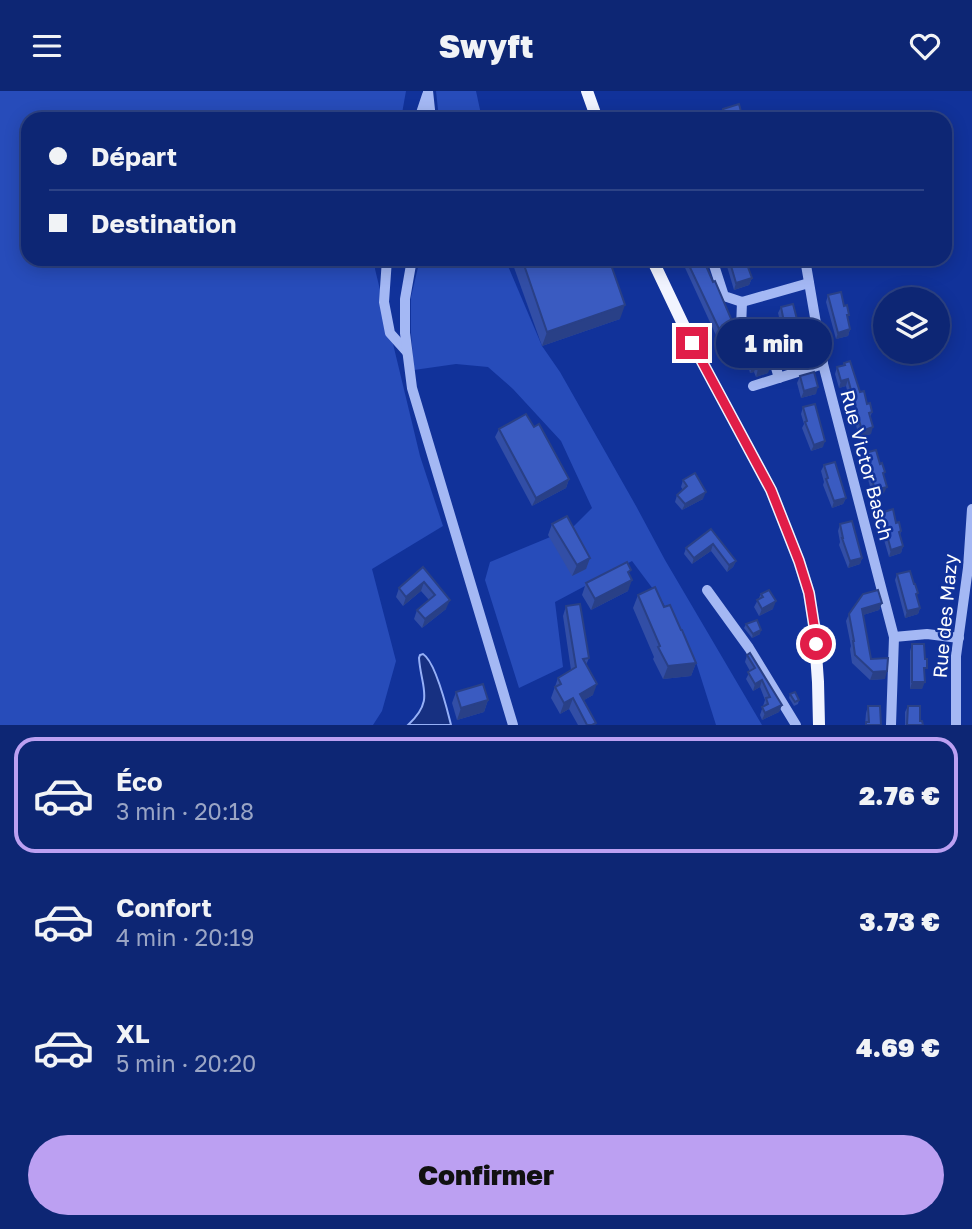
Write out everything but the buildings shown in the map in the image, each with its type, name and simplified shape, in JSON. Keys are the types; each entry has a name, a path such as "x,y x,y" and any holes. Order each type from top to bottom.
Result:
{"main road":[{"path":"587,91 594,112"},
{"path":"655,266 692,343 771,490 799,561 809,593 814,625 819,725"}],"street":[{"path":"421,112 428,92"},
{"path":"428,92 430,112"},
{"path":"387,266 384,302 390,333 407,352"},
{"path":"411,266 405,299 405,333 412,388 513,725"},
{"path":"714,266 724,296 742,302 809,283"},
{"name":"Rue Victor Basch","path":"806,266 823,364 894,637 891,725"},
{"path":"741,328 742,302"},
{"path":"769,344 779,378"},
{"path":"753,386 823,364"},
{"name":"Rue des Mazy","path":"956,725 956,656 968,568 972,509"},
{"path":"707,590 749,648 796,725"},
{"path":"894,637 927,634 959,638"}],"shaded area":[{"path":"0,91 406,91 402,112 21,112 21,266 375,266 420,456 443,526 372,569 396,661 382,711 373,725 0,725"},
{"path":"436,91 476,91 480,112 438,112"},
{"path":"418,266 508,266 542,346 560,372 665,560 762,725 716,725 696,662 662,601 632,561 555,602 563,667 519,688 485,580 490,562 572,528 592,508 561,441 513,389 488,367 456,364 414,370 411,297"},
{"path":"423,654 437,676 451,725 408,725 424,701 419,658"}],"route":[{"path":"692,343 771,490 809,593 816,644"}]}
